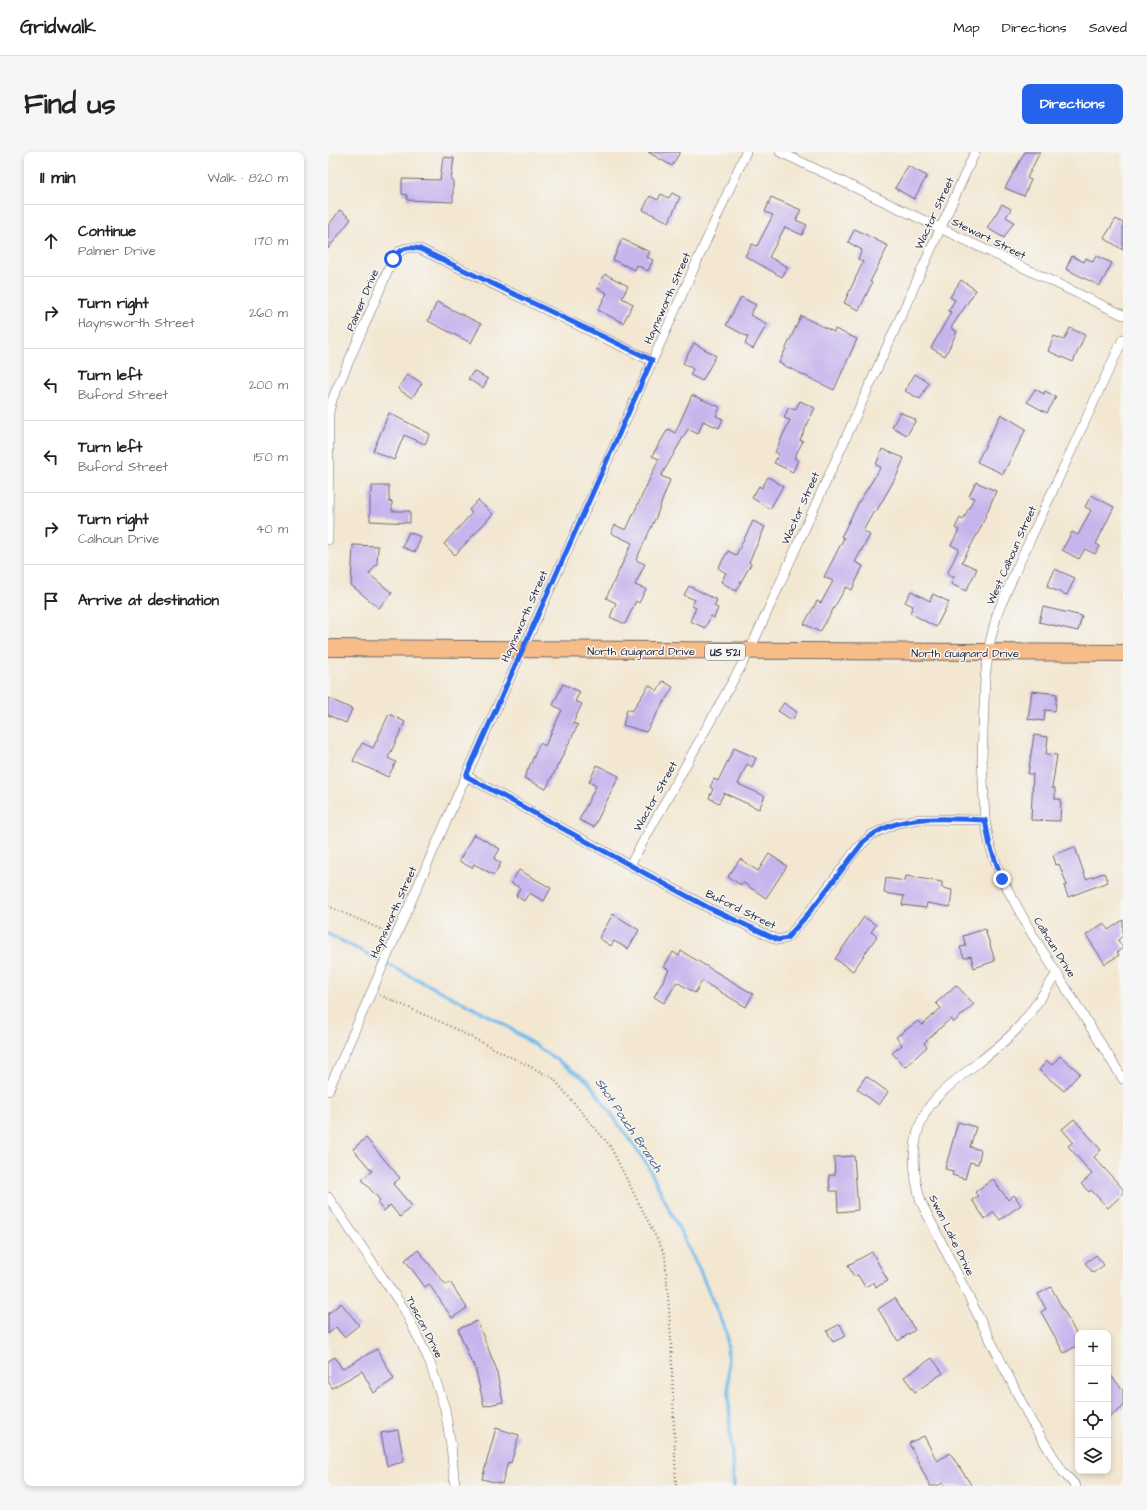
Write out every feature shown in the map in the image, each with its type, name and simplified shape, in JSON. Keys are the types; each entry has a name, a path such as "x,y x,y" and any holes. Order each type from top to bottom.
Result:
{"highway":[{"name":"North Guignard Drive","path":"328,648 749,652 1123,653"}],"street":[{"name":"Haynsworth Street","path":"328,1091 522,650 746,152"},
{"name":"Stewart Street","path":"780,152 1123,315"},
{"name":"Wactor Street","path":"630,865 749,652 975,152"},
{"name":"Palmer Drive","path":"328,540 330,399 397,252 411,247 420,249 652,360"},
{"name":"West Calhoun Street","path":"985,820 982,759 985,678 997,614 1123,339"},
{"name":"Buford Street","path":"466,776 709,908 778,940 787,938 808,914 856,850 871,835 897,823 914,820 985,820"},
{"name":"Calhoun Drive","path":"985,820 990,846 1002,879 1032,934 1123,1079"},
{"name":"Swan Lake Drive","path":"1057,973 1031,1012 1016,1030 939,1095 928,1110 922,1122 914,1148 913,1159 915,1181 925,1209 1031,1421 1058,1466 1076,1486"},
{"name":"Tuscon Drive","path":"328,1197 404,1309 430,1360 446,1409 455,1486"}],"path":[{"path":"328,906 394,939"},
{"path":"373,988 553,1078 610,1146 665,1255 671,1338 676,1486"}],"building":[{"path":"648,152 680,152 672,166"},
{"path":"1025,152 1040,152 1027,178 1031,180 1024,196 1005,188"},
{"path":"443,157 454,158 451,180 453,180 453,202 407,200 407,195 402,194 402,179 440,180"},
{"path":"908,166 927,176 914,199 895,188"},
{"path":"672,193 680,197 669,222 643,210 650,196 658,200 661,194 669,198"},
{"path":"771,197 801,210 796,220 807,225 802,235 785,227 769,257 788,267 782,277 745,256 752,244 757,246 773,215 765,212"},
{"path":"1002,204 1011,209 1006,217 1014,222 1004,238 987,228"},
{"path":"340,210 351,219 328,249 328,226"},
{"path":"1116,219 1123,223 1123,250 1104,238"},
{"path":"855,229 888,246 870,282 872,283 859,310 844,303 863,262 858,259 862,250 848,242"},
{"path":"622,239 650,252 647,257 653,260 648,271 637,265 635,270 613,260"},
{"path":"1072,256 1084,262 1086,258 1093,262 1096,256 1112,263 1100,286 1066,269"},
{"path":"605,274 628,286 622,298 633,304 623,323 598,310 607,293 597,288"},
{"path":"961,280 976,290 951,328 957,332 945,356 931,348 951,312 948,311 955,300 950,297"},
{"path":"741,297 756,305 750,315 767,324 753,349 745,344 748,337 726,325"},
{"path":"437,302 481,324 471,343 428,321"},
{"path":"801,316 834,332 835,329 857,339 834,390 779,363"},
{"path":"1070,328 1085,335 1073,362 1048,351 1054,336 1064,340"},
{"path":"694,343 716,356 702,381 690,375 693,369 683,363"},
{"path":"474,371 488,379 483,388 468,379"},
{"path":"407,374 422,383 412,398 398,389"},
{"path":"915,374 929,383 920,399 905,391"},
{"path":"1035,389 1044,394 1045,391 1056,397 1047,413 1027,402"},
{"path":"692,395 720,407 716,416 723,419 719,428 703,421 698,434 688,429 661,476 670,480 656,517 636,560 645,564 635,585 646,589 639,603 636,601 625,624 610,617 616,603 606,598 632,543 611,533 615,525 626,530 659,459 652,456 668,429 675,433"},
{"path":"800,401 815,408 800,440 803,441 794,458 798,460 793,472 774,463 779,454 775,452 790,420 784,418 789,407 795,410"},
{"path":"900,412 916,420 907,435 892,427"},
{"path":"389,413 430,434 425,444 404,435 394,460 373,451"},
{"path":"1001,414 1026,429 1003,474 977,462"},
{"path":"882,449 904,458 897,475 876,512 874,511 863,531 870,535 855,562 863,566 852,590 846,587 820,632 804,624 817,601 821,603 833,581 824,577 844,538 841,537 859,502 881,467 876,465"},
{"path":"768,477 783,486 770,509 752,498 759,486 762,488"},
{"path":"976,482 996,491 980,529 962,562 977,569 966,591 951,584 954,576 953,578 947,574 959,549 951,545 959,530 955,528 960,518 963,520 974,498 969,496"},
{"path":"372,486 389,486 389,502 392,501 392,511 410,511 410,523 370,521 370,493 372,493"},
{"path":"1091,495 1114,507 1096,544 1100,546 1095,554 1085,549 1079,559 1062,550 1072,532 1078,535 1091,510 1085,507"},
{"path":"478,500 493,514 455,555 444,544 472,513 469,510"},
{"path":"753,521 765,527 749,562 751,564 736,591 721,582 726,573 718,568 728,551 736,555"},
{"path":"409,532 421,537 415,552 402,547"},
{"path":"353,545 378,546 377,564 369,574 392,593 379,608 351,585"},
{"path":"1055,569 1075,578 1067,595 1047,587"},
{"path":"689,586 717,600 714,606 718,608 714,618 711,616 705,628 690,621 696,608 692,606 695,600 684,595"},
{"path":"911,591 930,601 933,594 949,602 936,627 910,613 913,606 905,602"},
{"path":"1043,607 1082,616 1078,631 1039,622"},
{"path":"663,681 673,687 646,732 623,725 627,709 632,711 649,685 657,691"},
{"path":"563,684 580,692 575,701 582,704 573,723 578,725 546,789 524,778 540,743 545,746 562,710 553,705"},
{"path":"1032,691 1057,694 1055,711 1045,710 1044,721 1028,719"},
{"path":"328,698 352,709 346,723 328,715"},
{"path":"784,703 797,712 792,720 778,711"},
{"path":"389,714 405,722 388,758 396,762 388,777 353,761 362,743 373,748"},
{"path":"1034,735 1048,737 1046,754 1057,755 1052,788 1055,788 1055,799 1061,799 1060,821 1031,820 1033,774 1028,774"},
{"path":"734,748 756,758 752,767 747,764 738,784 765,796 759,809 724,793 719,803 709,798 713,789 710,787 714,779 718,781"},
{"path":"597,765 619,776 594,827 579,820 596,786 589,782"},
{"path":"474,834 500,849 494,859 501,863 494,875 474,864 472,868 459,861"},
{"path":"1075,847 1086,879 1104,873 1108,882 1068,897 1064,886 1067,885 1059,864 1056,865 1053,855"},
{"path":"769,854 787,866 766,898 742,882 741,885 728,877 740,859 758,871"},
{"path":"519,870 551,888 544,901 529,893 524,901 516,896 520,888 511,883"},
{"path":"906,876 942,882 942,888 952,890 950,907 927,903 926,908 902,905 904,896 884,893 886,878 905,881"},
{"path":"613,914 639,930 628,949 614,941 611,946 599,938"},
{"path":"864,917 876,925 871,932 877,936 853,971 835,959"},
{"path":"1123,920 1123,936 1118,940 1123,948 1117,952 1119,955 1105,964 1086,935 1104,923 1108,930"},
{"path":"985,929 995,961 974,968 971,956 964,958 960,947 966,946 963,936"},
{"path":"681,951 753,994 746,1007 702,981 695,993 677,982 664,1003 654,997 669,970 664,967 673,952 679,956"},
{"path":"956,985 974,1004 953,1023 950,1019 924,1043 927,1047 905,1067 892,1053 902,1045 896,1037 918,1021 922,1025 941,1008 936,1003"},
{"path":"1060,1056 1080,1073 1064,1091 1039,1070 1047,1061 1052,1065"},
{"path":"866,1076 888,1092 879,1105 857,1089"},
{"path":"1074,1119 1101,1150 1094,1157 1123,1189 1123,1194 1108,1208 1091,1190 1089,1192 1081,1184 1092,1174 1068,1146 1073,1142 1062,1129"},
{"path":"958,1122 976,1127 970,1147 981,1150 978,1164 970,1162 965,1179 952,1175 953,1171 945,1169"},
{"path":"366,1138 400,1178 393,1184 412,1206 400,1217 390,1205 384,1211 377,1203 380,1200 362,1180 372,1171 353,1149"},
{"path":"854,1156 858,1210 838,1212 837,1191 830,1191 829,1175 835,1175 834,1157"},
{"path":"993,1179 1008,1200 1014,1195 1021,1205 1000,1220 994,1212 985,1219 972,1200 978,1196 975,1192"},
{"path":"418,1250 446,1285 450,1282 467,1308 452,1318 429,1284 425,1287 405,1260"},
{"path":"872,1252 888,1281 876,1287 874,1282 865,1287 858,1275 854,1277 848,1265"},
{"path":"1096,1255 1104,1265 1093,1273 1085,1263"},
{"path":"1051,1287 1075,1331 1075,1347 1064,1353 1041,1312 1046,1309 1038,1294"},
{"path":"895,1298 915,1330 898,1341 878,1309"},
{"path":"341,1303 359,1325 344,1337 336,1327 328,1334 328,1314"},
{"path":"477,1321 496,1368 503,1402 484,1406 474,1363 472,1364 458,1329"},
{"path":"840,1324 846,1336 833,1342 827,1331"},
{"path":"377,1349 394,1379 374,1393 362,1371 332,1388 328,1381 328,1361 335,1357 342,1369"},
{"path":"932,1358 943,1373 915,1392 904,1377"},
{"path":"1111,1376 1123,1390 1123,1407 1111,1416"},
{"path":"496,1428 519,1435 511,1463 508,1462 502,1484 482,1479"},
{"path":"398,1430 404,1462 387,1466 381,1433"},
{"path":"924,1436 937,1461 950,1453 972,1486 945,1486 942,1483 937,1486 930,1486 909,1443"}],"waterway":[{"name":"Shot Pouch Branch","path":"328,934 499,1021 588,1081 647,1164 700,1271 727,1334 730,1430 734,1486"}],"route":[{"path":"393,259 397,252 403,249 411,247 420,249 652,360 466,776 709,908 778,940 787,938 808,914 864,841 871,835 886,827 908,820 985,820 990,846 1002,879"}]}
